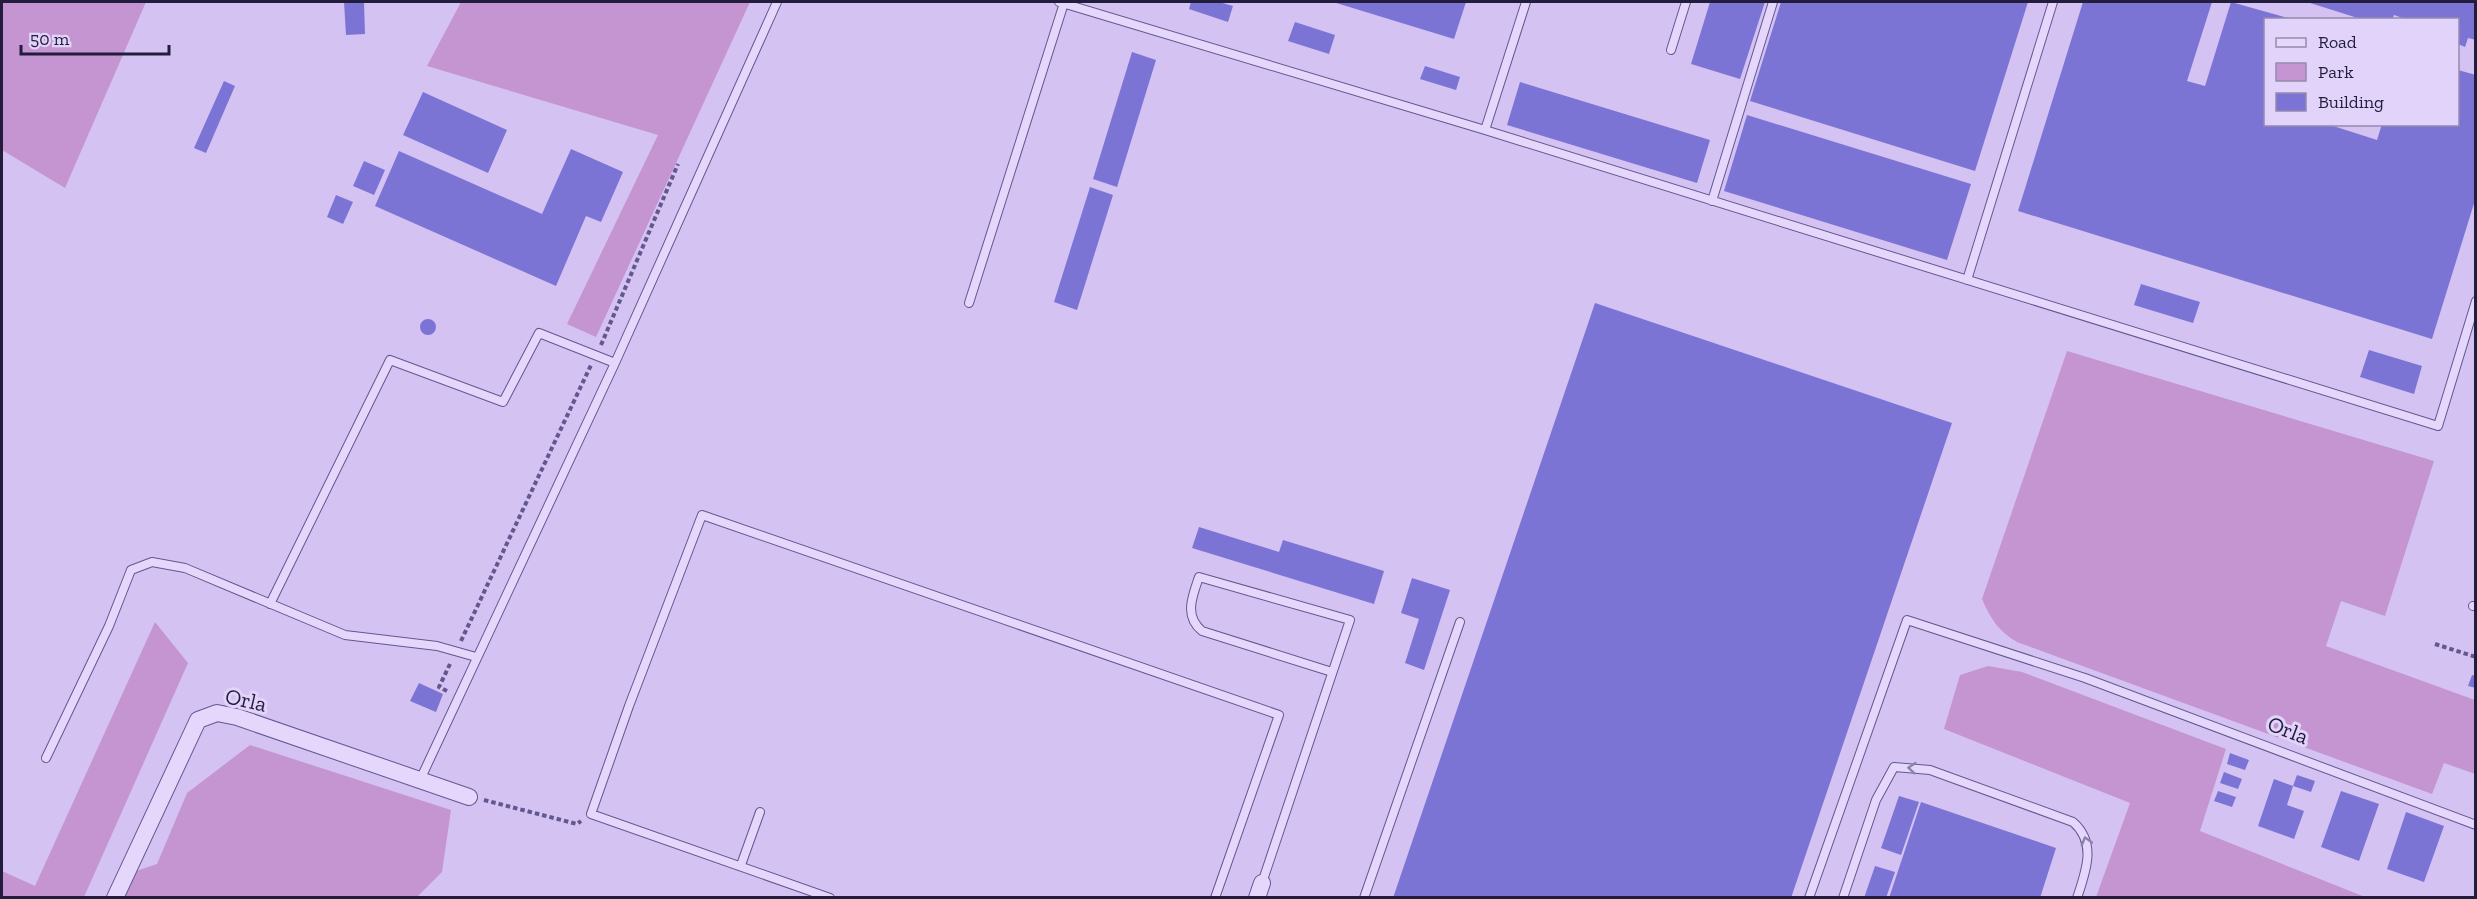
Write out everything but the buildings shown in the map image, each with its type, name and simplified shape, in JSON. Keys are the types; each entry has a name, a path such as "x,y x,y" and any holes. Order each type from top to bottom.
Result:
{"street":[{"name":"Orla","path":"115,897 198,720 217,713 237,717 470,797"}],"lane":[{"path":"420,780 457,696 615,363 777,2"},
{"path":"969,303 1062,2 1485,130 2438,426 2475,301"},
{"path":"1485,130 1526,2"},
{"path":"1671,50 1686,2"},
{"path":"1712,201 1773,2"},
{"path":"1967,280 2054,2"},
{"path":"270,604 390,360 504,402 539,333 615,363"},
{"path":"830,897 591,814 628,706 702,515 1279,715 1215,897"},
{"path":"46,758 109,626 131,570 152,562 185,568 345,635 457,650 476,657"},
{"path":"1259,890 1350,620 1199,577 1190,612 1195,625 1202,631 1332,672"},
{"name":"Orla","path":"1809,897 1907,620 2085,678 2475,825"},
{"path":"1364,897 1460,622"},
{"path":"1843,897 1876,800 1894,767 1930,770 2073,822 2082,830 2088,847 2087,865 2077,897"},
{"path":"741,865 760,812"}],"path":[{"path":"457,696 439,687 596,356 678,164"},
{"path":"2435,644 2475,657"},
{"path":"470,797 577,824 591,814"}],"green space":[{"path":"2,2 146,2 65,188 2,150"},
{"path":"461,2 750,2 596,337 567,324 658,135 427,66"},
{"path":"2067,351 2434,461 2385,616 2341,601 2326,646 2475,700 2475,774 2444,763 2432,794 2017,642 2000,629 1982,599"},
{"path":"155,622 188,663 84,897 2,897 2,871 35,886"},
{"path":"1988,666 2022,672 2226,749 2200,831 2365,897 2096,897 2130,803 1944,729 1960,675"},
{"path":"250,745 451,810 442,872 417,897 124,898 136,871 157,864 187,793"}]}
